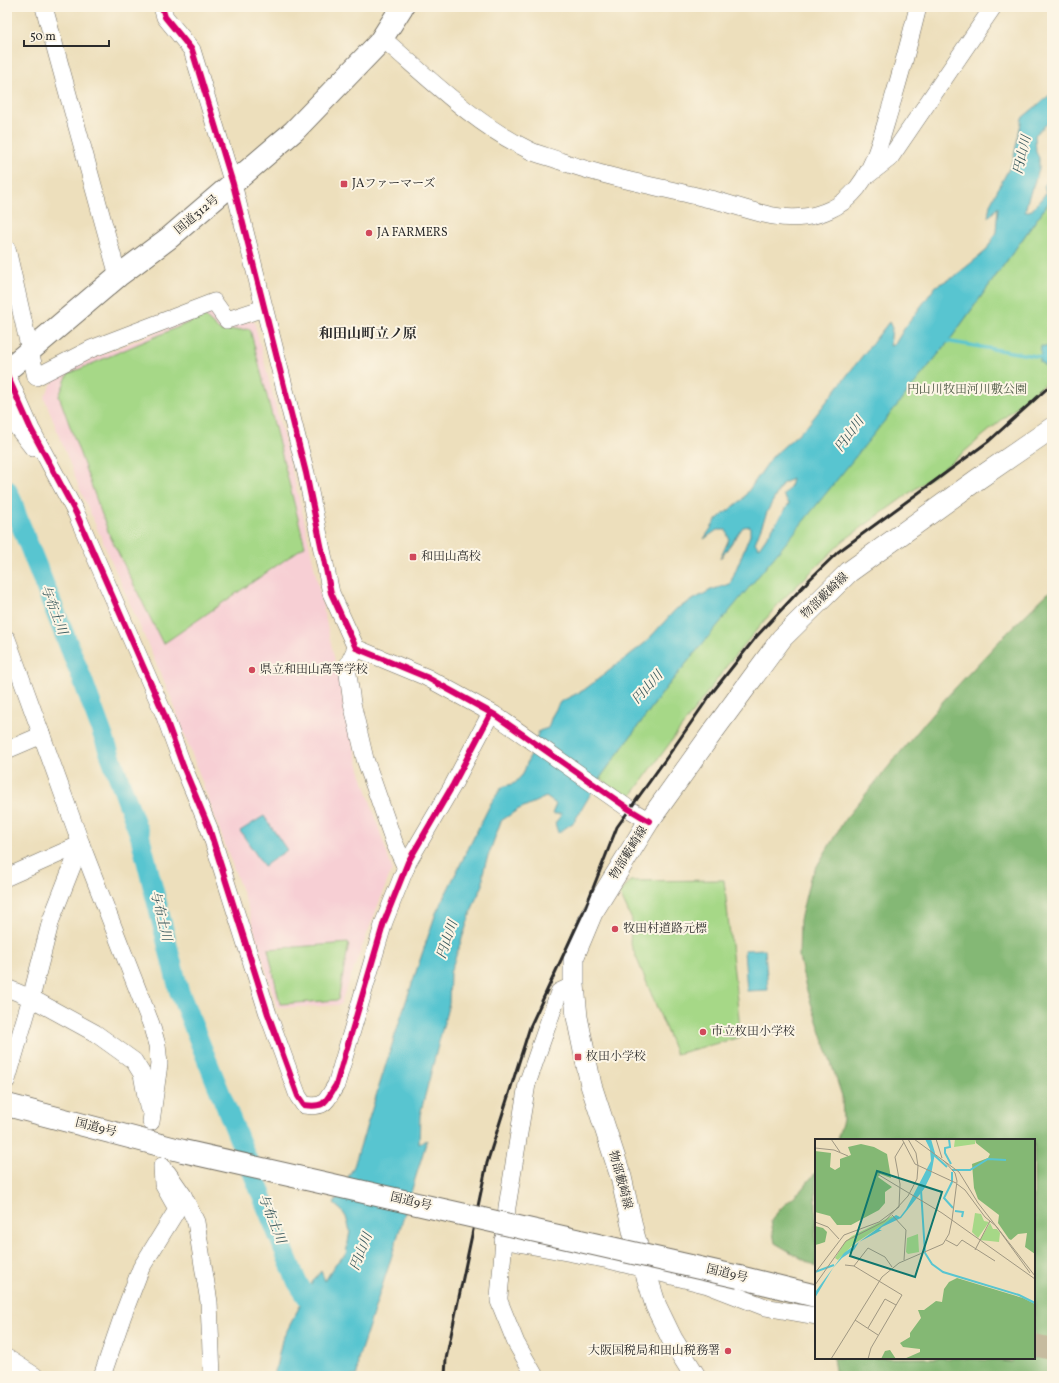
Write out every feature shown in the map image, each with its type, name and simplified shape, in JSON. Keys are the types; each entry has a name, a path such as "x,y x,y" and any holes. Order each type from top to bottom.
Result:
{"highway":[{"name":"国道312号","path":"7,370 118,276 169,238 294,131 379,43 402,7"},
{"name":"国道9号","path":"7,1105 183,1151 739,1277 815,1296"}],"main road":[{"name":"物部藪崎線","path":"695,1376 672,1339 656,1306 634,1235 621,1177 591,1086 577,1017 574,985 574,956 592,913 649,821 782,638 849,572 978,479 1052,428"}],"street":[{"path":"44,7 118,276"},
{"path":"162,7 166,17 192,50 233,184 306,473 332,593 356,648 426,677 493,714 649,821"},
{"path":"382,38 448,95 496,131 530,150 580,168 616,178 718,201 778,217 803,217 823,213 840,205 852,194 865,177 878,149 900,77 918,7"},
{"path":"865,177 890,158 992,7"},
{"path":"7,249 36,377 90,349 214,302 227,320 264,308"},
{"path":"7,375 31,429 76,513 164,714 183,766 209,828 268,1014 298,1096 304,1105 316,1106 324,1104 336,1086 384,922 406,868 493,714"},
{"path":"7,414 57,480"},
{"path":"7,639 81,844 151,1024 157,1045 159,1064 151,1122 142,1074 134,1061 95,1033 31,998 7,988"},
{"path":"356,648 347,667 352,703 365,759 394,842 406,868"},
{"path":"7,750 42,734"},
{"path":"7,877 81,844"},
{"path":"7,1080 31,998 51,920 81,844"},
{"path":"536,1376 516,1343 499,1301 503,1240 527,1084 559,992 574,985"},
{"path":"102,1376 123,1314 141,1268 175,1213 176,1207 162,1184 162,1166 183,1195 196,1222 209,1302 212,1376"},
{"path":"503,1240 609,1260 708,1285 765,1307 815,1316"},
{"path":"7,1358 35,1376"}],"shaded area":[{"path":"209,311 219,326 254,321 302,511 351,735 360,769 392,869 340,1005 277,1008 247,905 172,700 79,487 44,397 59,372"}],"green space":[{"name":"円山川牧田河川敷公園","path":"1052,198 1052,377 951,463 843,541 781,601 729,663 628,800 600,778 666,688 949,341"},
{"path":"204,316 220,331 250,329 305,546 163,644 109,534 59,396 68,374"},
{"path":"1052,589 1052,1376 836,1376 833,1359 970,1359 1012,1362 1013,1359 1035,1359 1035,1139 837,1139 843,1120 842,1096 806,988 799,957 800,920 810,878 845,819 943,701 1004,636"},
{"path":"724,880 741,1037 676,1054 630,942 632,920 620,894 630,881"},
{"path":"349,943 338,1000 280,1004 268,949"},
{"path":"815,1173 815,1266 775,1243 771,1221 780,1209 801,1190"}],"water":[{"name":"円山川","path":"1052,93 1052,119 1035,135 1036,152 1039,158 1039,170 1028,199 1025,212 1032,210 1046,193 1044,186 1052,174 1052,198 949,341 794,533 666,688 600,778 574,822 558,833 555,823 562,814 552,814 556,804 546,797 517,810 501,821 486,862 483,873 483,885 475,901 450,973 449,1003 420,1115 419,1144 427,1140 388,1268 358,1359 357,1376 274,1376 282,1340 313,1281 321,1271 325,1281 336,1263 346,1254 350,1231 346,1217 334,1204 354,1166 403,1010 436,913 491,803 502,787 515,783 523,774 539,731 548,728 552,716 560,702 584,690 645,643 676,609 711,590 730,584 750,535 750,526 743,527 720,559 729,539 726,530 717,530 704,539 717,519 742,500 772,457 808,425 889,322 892,328 890,346 895,344 904,329 936,286 955,276 986,251 996,232 998,207 988,218 990,204 1013,161 1022,118","holes":["792,479 790,487 783,495 789,504 759,548 755,543 768,510 782,484"]},
{"path":"1041,346 1052,347 1052,360 1046,367 1040,362"},
{"path":"264,816 287,850 264,866 240,831"},
{"path":"765,949 768,990 747,991 744,950"}],"waterway":[{"path":"945,341 1041,357"},
{"name":"与布土川","path":"7,490 83,681 140,836 179,991 297,1282 321,1318"}],"tunnel":[{"path":"1035,1345 1052,1349"}],"railway":[{"path":"445,1376 446,1359 487,1163 530,1027 586,906 617,827 711,694 756,637 810,579 838,552 989,441 1052,384"}],"cycle path":[{"path":"162,7 165,17 192,50 233,184 306,473 331,593 356,648 426,677 495,715 629,809 649,821"},
{"path":"7,375 31,429 76,513 164,714 183,766 209,828 268,1014 298,1096 304,1105 317,1106 321,1104 327,1100 336,1085 384,922 408,862 453,785 491,713"}],"place":[{"name":"JAファーマーズ","path":"344,184"},
{"name":"JA FARMERS","path":"369,233"},
{"name":"和田山高校","path":"413,557"},
{"name":"県立和田山高等学校","path":"252,670"},
{"name":"牧田村道路元標","path":"615,929"},
{"name":"市立枚田小学校","path":"703,1032"},
{"name":"枚田小学校","path":"578,1057"},
{"name":"大阪国税局和田山税務署","path":"728,1351"}],"district":[{"name":"和田山町立ノ原","path":"368,334"}]}
